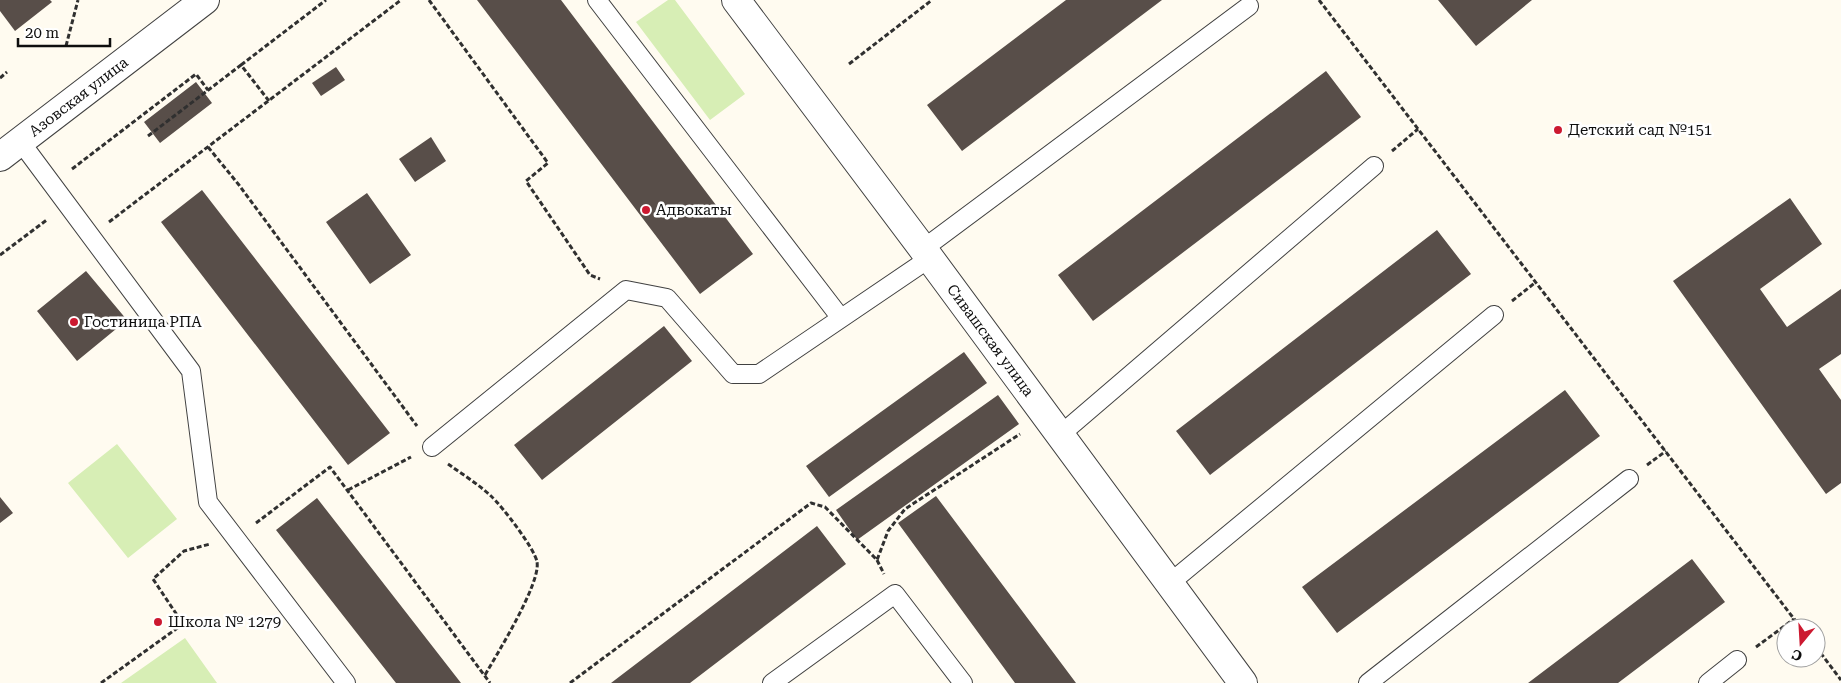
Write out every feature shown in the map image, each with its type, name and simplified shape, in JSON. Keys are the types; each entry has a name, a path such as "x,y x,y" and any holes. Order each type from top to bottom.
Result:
{"street":[{"name":"Азовская улица","path":"10,149 205,0"},
{"name":"Сивашская улица","path":"739,1 1243,683"}],"lane":[{"path":"597,0 840,317"},
{"path":"432,446 626,290 667,298 733,374 759,374 926,254 1249,6"},
{"path":"10,149 52,185 191,371 208,502 346,683"},
{"path":"1060,435 1374,166"},
{"path":"1170,583 1494,315"},
{"path":"1368,683 1629,479"},
{"path":"772,683 895,594 963,683"},
{"path":"1708,683 1737,660"}],"path":[{"path":"66,46 78,0"},
{"path":"148,136 326,0"},
{"path":"90,236 402,0"},
{"path":"429,0 548,163 526,180 590,275 626,290"},
{"path":"849,64 932,0"},
{"path":"1319,0 1794,618"},
{"path":"241,65 268,101"},
{"path":"0,78 7,72"},
{"path":"52,185 196,74 208,90"},
{"path":"1374,166 1418,129"},
{"path":"208,147 239,185 432,446 444,461 492,497 524,537 537,561 536,576 515,621 485,676"},
{"path":"0,255 67,205"},
{"path":"570,683 811,503 825,507 877,560 888,531 905,508 1020,434"},
{"path":"348,490 432,446"},
{"path":"101,683 183,624 153,579 184,551 236,538 330,467 490,683"},
{"path":"1737,660 1776,631"},
{"path":"1826,660 1841,680"}],"green space":[{"path":"668,0 675,0 745,94 710,120 636,22"},
{"path":"117,444 177,519 128,558 68,483"},
{"path":"185,638 217,683 121,683"}],"building":[{"path":"0,0 50,0 52,2 15,31 0,11"},
{"path":"477,0 561,0 753,254 700,294"},
{"path":"1066,0 1162,0 962,151 927,105"},
{"path":"1438,0 1532,0 1476,46"},
{"path":"336,67 345,80 321,96 312,83"},
{"path":"1326,71 1361,117 1093,321 1058,275"},
{"path":"196,82 212,103 160,143 144,122"},
{"path":"431,137 446,161 415,182 399,159"},
{"path":"202,190 390,433 348,465 161,222"},
{"path":"367,193 411,255 370,284 326,222"},
{"path":"1790,198 1822,244 1760,289 1787,327 1841,289 1841,354 1819,369 1841,400 1841,483 1826,494 1673,281"},
{"path":"1437,230 1471,274 1210,475 1176,431"},
{"path":"86,271 127,320 77,361 37,311"},
{"path":"664,326 692,361 542,480 514,445"},
{"path":"964,352 987,383 829,497 806,466"},
{"path":"1565,390 1600,436 1337,633 1302,587"},
{"path":"998,395 1019,424 857,540 836,510"},
{"path":"936,496 1076,683 1015,683 898,523"},
{"path":"0,497 13,513 0,523"},
{"path":"317,498 461,683 396,683 276,530"},
{"path":"817,526 846,564 690,683 611,683"},
{"path":"1692,559 1725,602 1618,683 1528,683"}],"place":[{"name":"Детский сад №151","path":"1558,130"},
{"name":"Адвокаты","path":"646,210"},
{"name":"Гостиница РПА","path":"74,322"},
{"name":"Школа № 1279","path":"158,622"}]}
